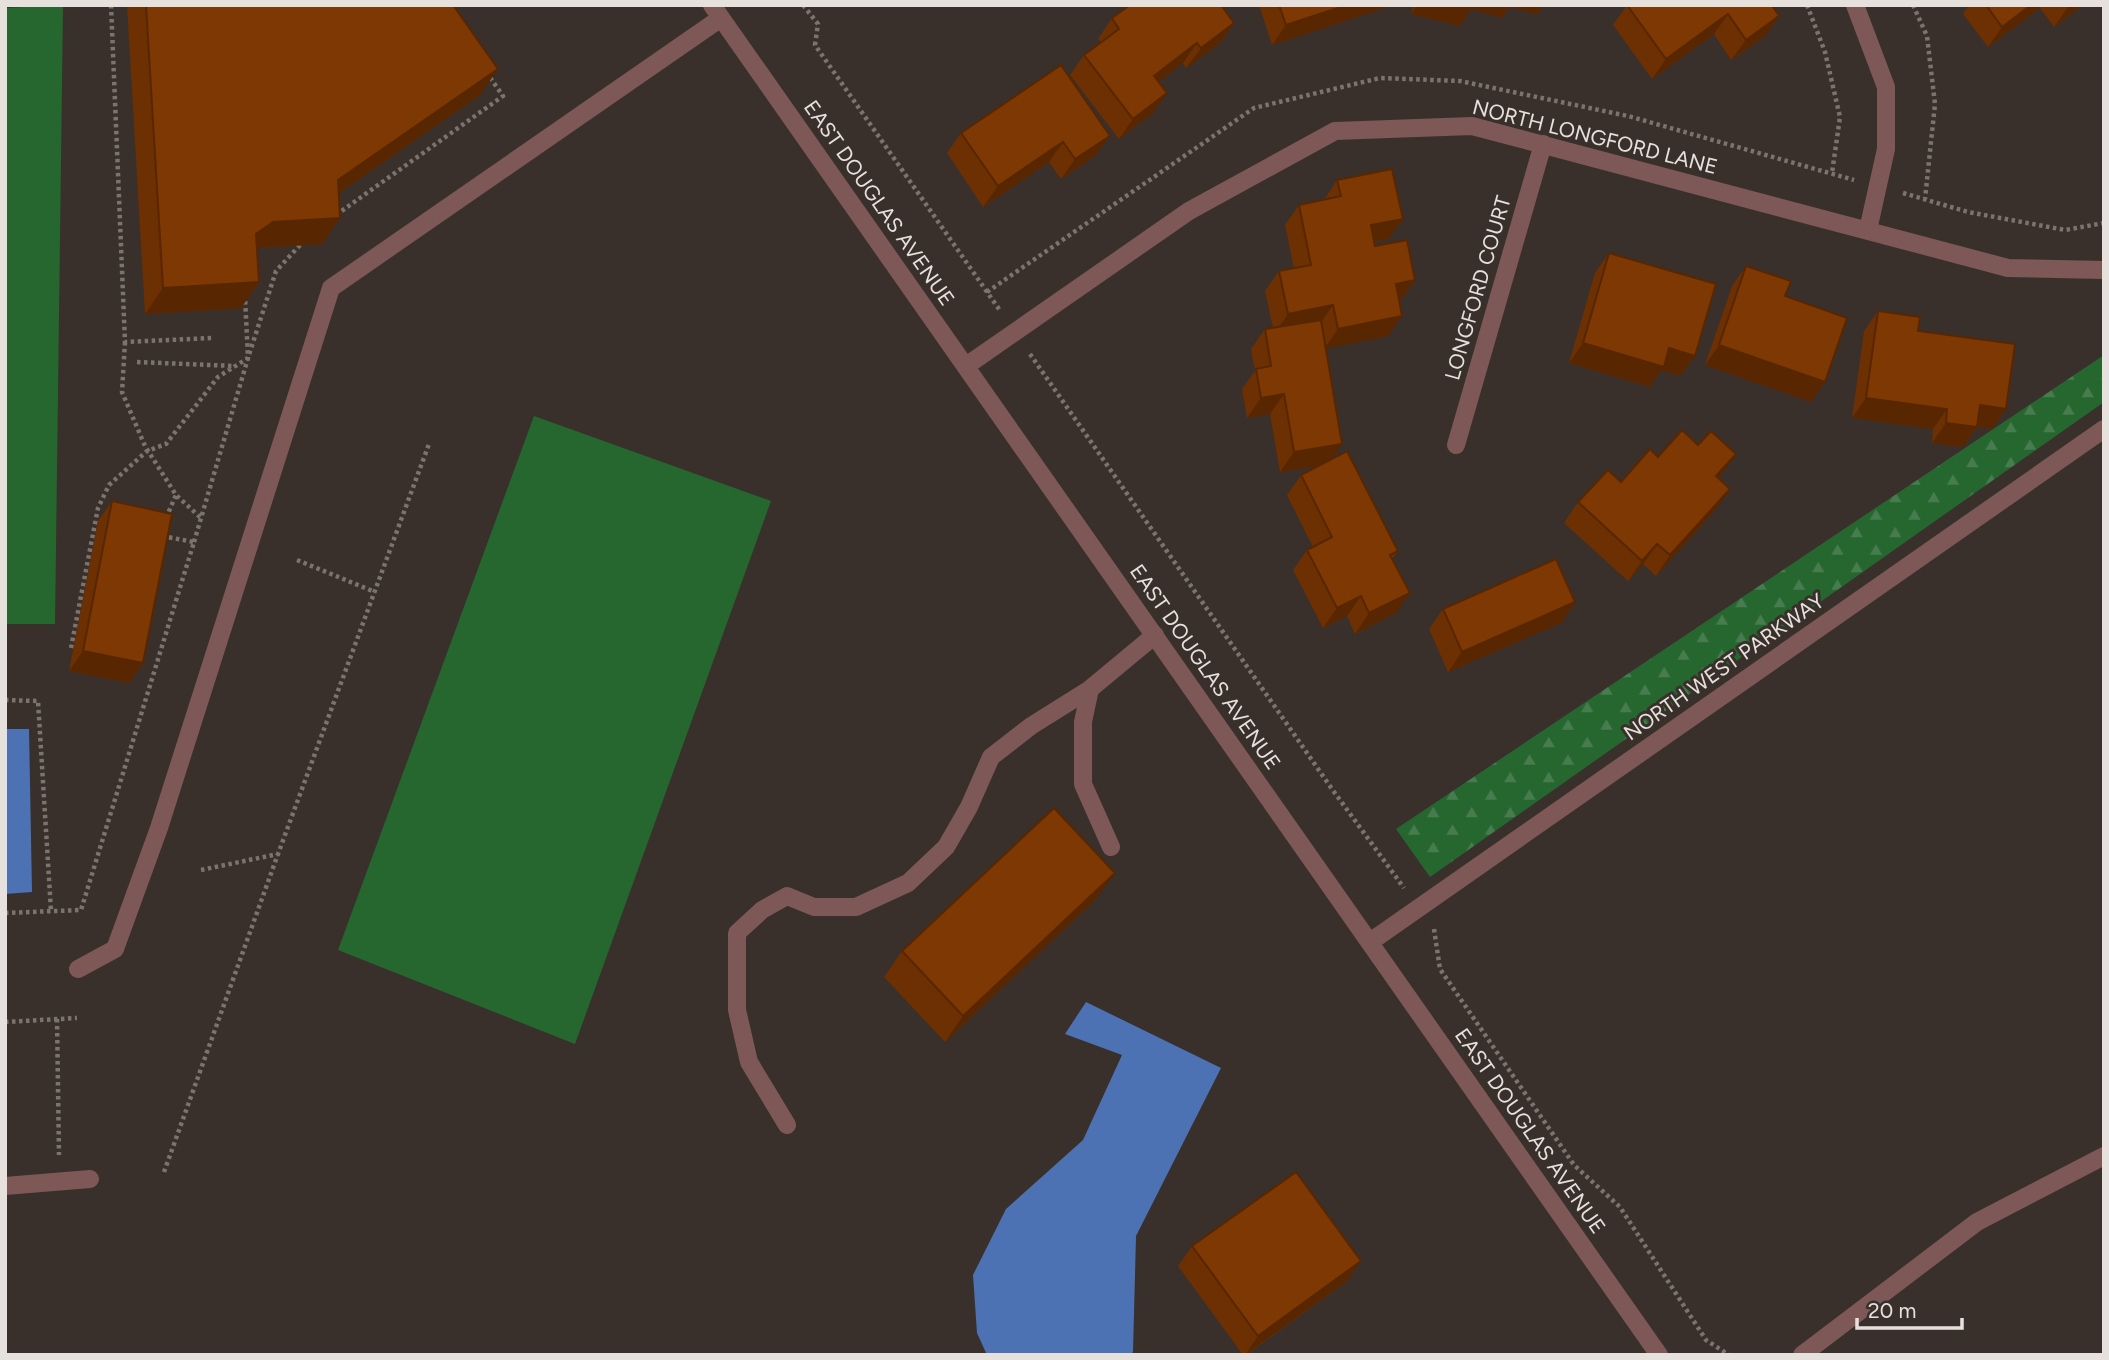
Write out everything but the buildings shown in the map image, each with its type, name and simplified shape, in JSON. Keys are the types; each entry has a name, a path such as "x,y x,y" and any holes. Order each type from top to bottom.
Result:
{"street":[{"path":"1855,5 1886,87 1886,149 1868,230"},
{"path":"78,969 115,949 159,828 331,288 717,12"},
{"name":"EAST DOUGLAS AVENUE","path":"717,12 1659,1355"},
{"name":"NORTH LONGFORD LANE","path":"966,366 1189,211 1335,131 1472,126 2008,268 2104,270"},
{"name":"LONGFORD COURT","path":"1456,445 1544,144"},
{"name":"NORTH WEST PARKWAY","path":"1370,942 2104,429"},
{"path":"787,1125 749,1062 737,1010 737,933 762,910 786,896 814,907 856,907 908,883 946,847 969,807 991,757 1031,726 1090,689 1155,635"},
{"path":"1090,689 1083,722 1083,784 1111,848"},
{"path":"1807,1353 1977,1222 2104,1156"},
{"path":"5,1186 90,1179"}],"path":[{"path":"111,5 125,342 122,392 147,451 176,495 201,518"},
{"path":"803,5 818,24 815,45 1332,789 1435,931 1440,969 1574,1165 1620,1206 1706,1340 1729,1355"},
{"path":"1807,5 1825,52 1840,117 1832,173"},
{"path":"1913,5 1927,36 1935,104 1925,199"},
{"path":"332,217 503,96 487,74"},
{"path":"5,912 81,910 276,271 300,245"},
{"path":"244,294 248,358"},
{"path":"125,342 212,338"},
{"path":"71,648 98,508 109,485 147,451 166,444 218,377 248,358"},
{"path":"137,362 236,366"},
{"path":"164,1172 429,444"},
{"path":"176,495 162,536 194,542"},
{"path":"297,559 375,592"},
{"path":"5,700 38,701 51,911"},
{"path":"201,870 278,854"},
{"path":"5,1021 77,1018"},
{"path":"57,1019 59,1162"}],"green space":[{"path":"63,5 55,624 5,624 5,8"},
{"path":"2104,355 2104,402 1430,877 1396,829"},
{"path":"534,416 771,501 575,1044 338,950"}],"water":[{"path":"5,729 29,729 32,892 5,894"},
{"path":"1086,1002 1221,1068 1136,1236 1133,1352 1130,1355 987,1355 977,1333 973,1275 1006,1209 1083,1140 1122,1055 1065,1034"}]}
